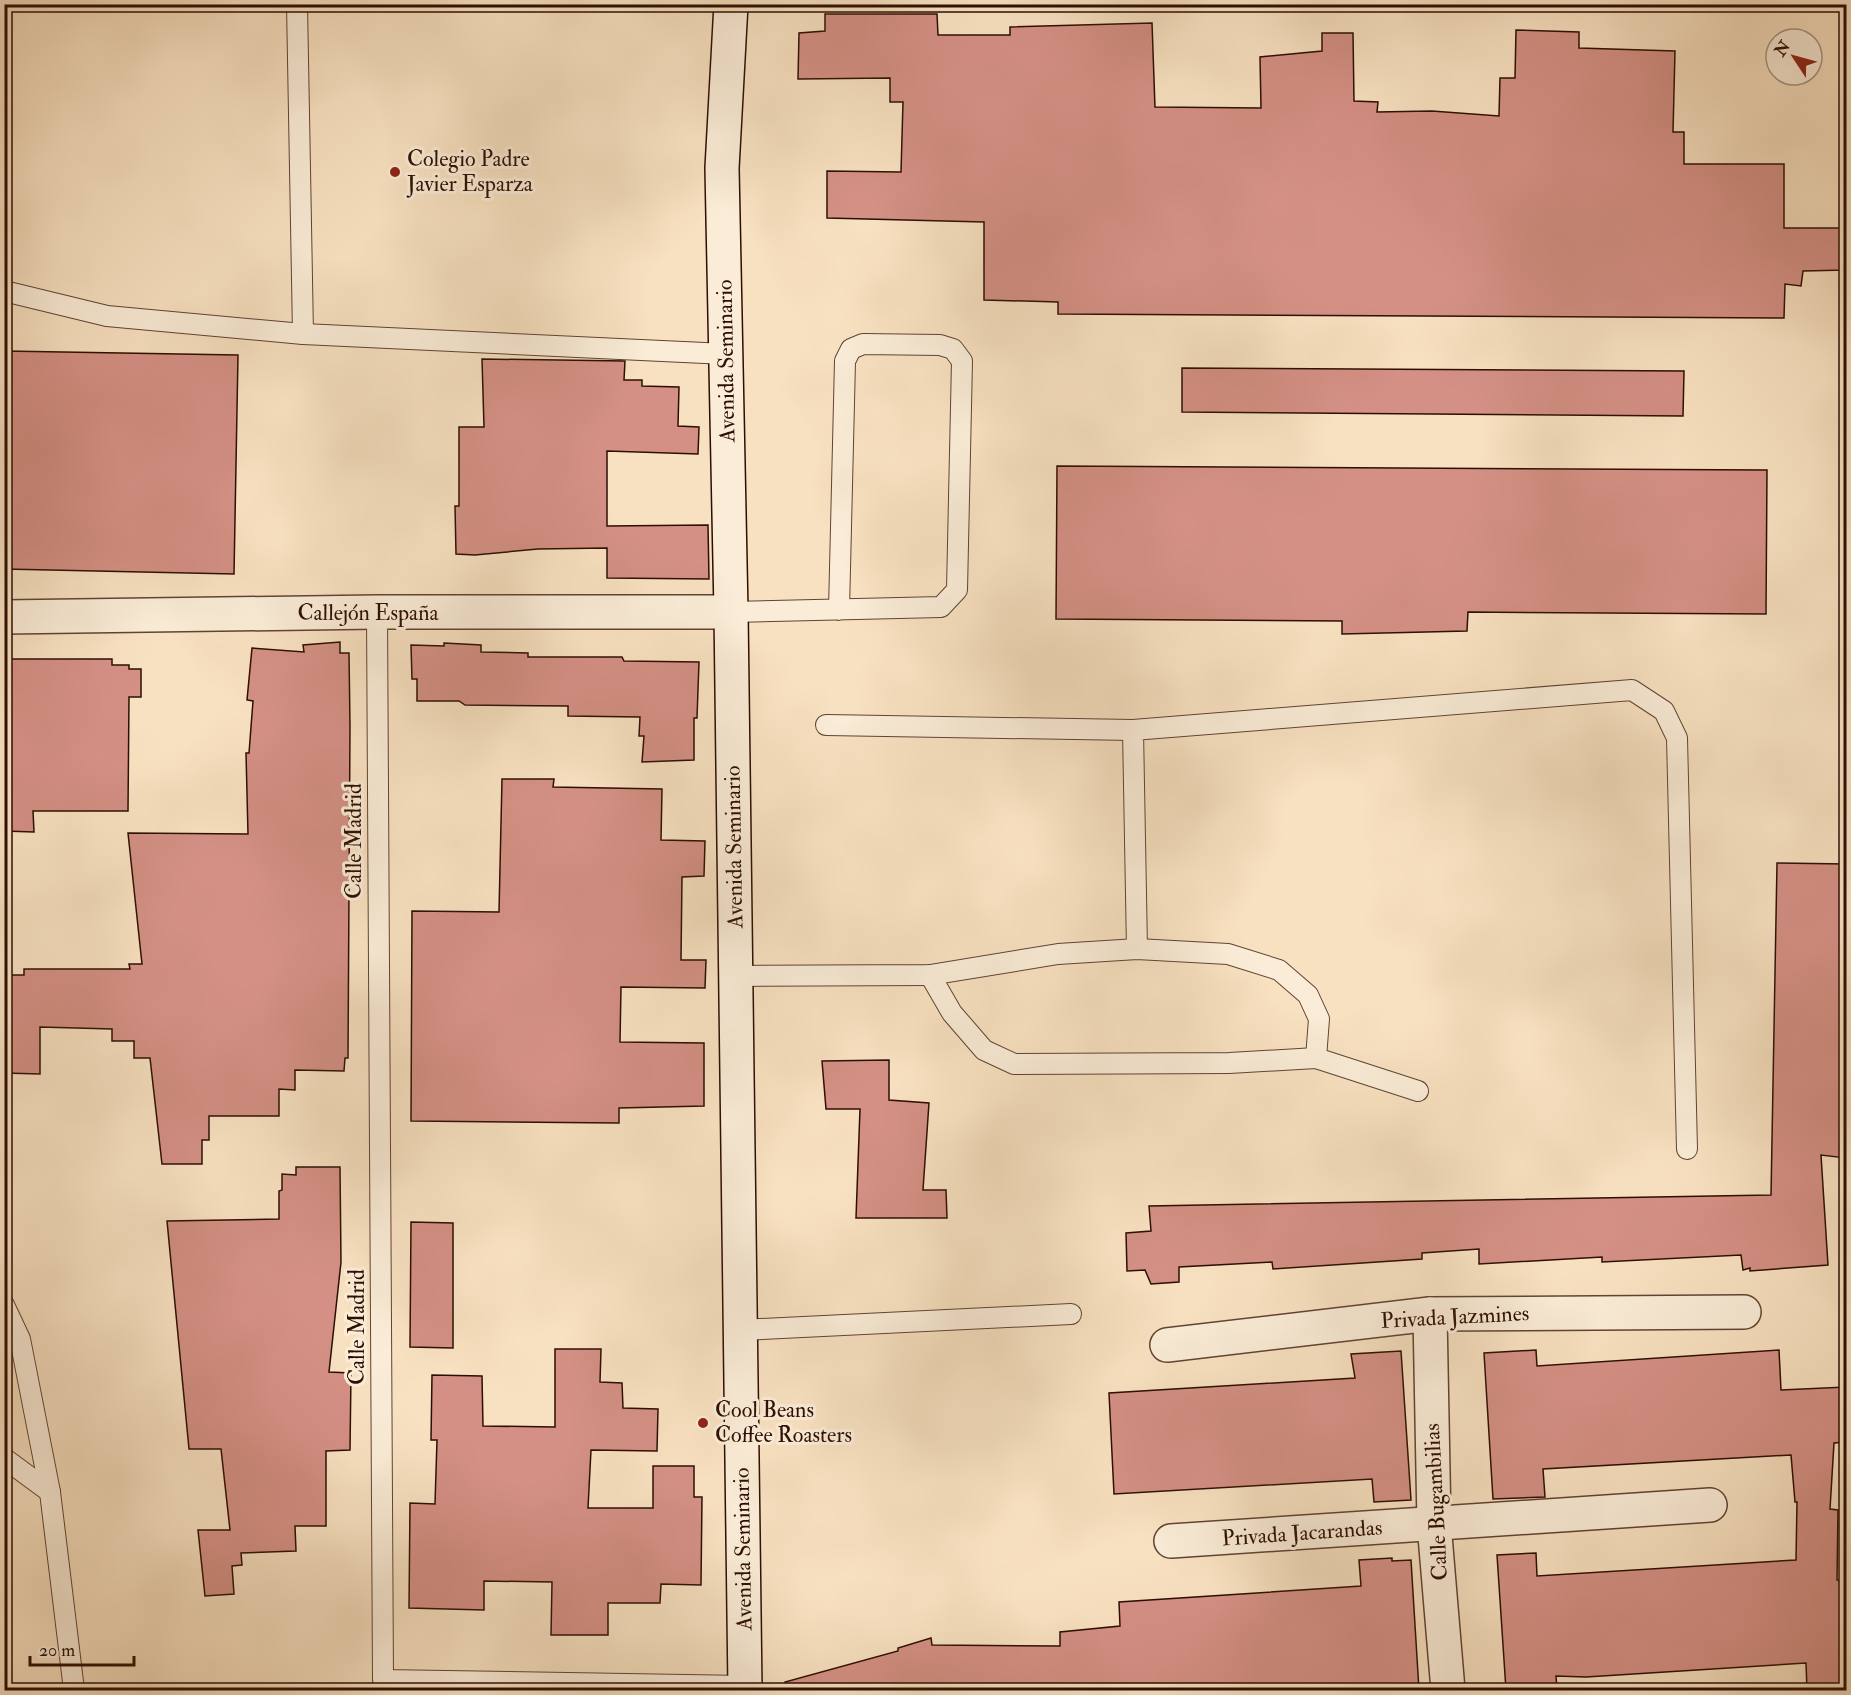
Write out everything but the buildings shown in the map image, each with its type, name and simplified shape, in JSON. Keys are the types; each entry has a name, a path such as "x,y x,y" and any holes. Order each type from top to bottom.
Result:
{"street":[{"name":"Avenida Seminario","path":"732,4 722,168 731,612 745,1688"},
{"name":"Callejón España","path":"4,617 377,612 731,612"},
{"name":"Privada Jazmines","path":"1167,1345 1430,1314 1744,1311"},
{"name":"Calle Bugambilias","path":"1430,1314 1434,1524 1448,1690"},
{"path":"1434,1524 1710,1505"},
{"name":"Privada Jacarandas","path":"1171,1541 1434,1524"}],"lane":[{"path":"297,4 303,334"},
{"path":"4,291 107,316 303,334 726,354"},
{"path":"731,612 839,610 941,607 957,590 962,361 952,349 940,345 863,344 851,349 845,361 839,610"},
{"name":"Calle Madrid","path":"377,612 383,1680 745,1688"},
{"path":"826,725 1133,730 1632,690 1664,711 1677,738 1687,1149"},
{"path":"1133,730 1137,949"},
{"path":"736,976 930,975 1058,954 1137,949 1228,954 1279,970 1308,995 1319,1019 1316,1058"},
{"path":"930,975 952,1013 984,1050 1014,1064 1217,1063 1316,1058 1418,1091"},
{"path":"4,1305 20,1339 50,1492 74,1690"},
{"path":"741,1330 1071,1314"},
{"path":"4,1458 50,1492"}],"place":[{"name":"Colegio Padre Javier Esparza","path":"395,172"},
{"name":"Cool Beans Coffee Roasters","path":"703,1423"}]}
